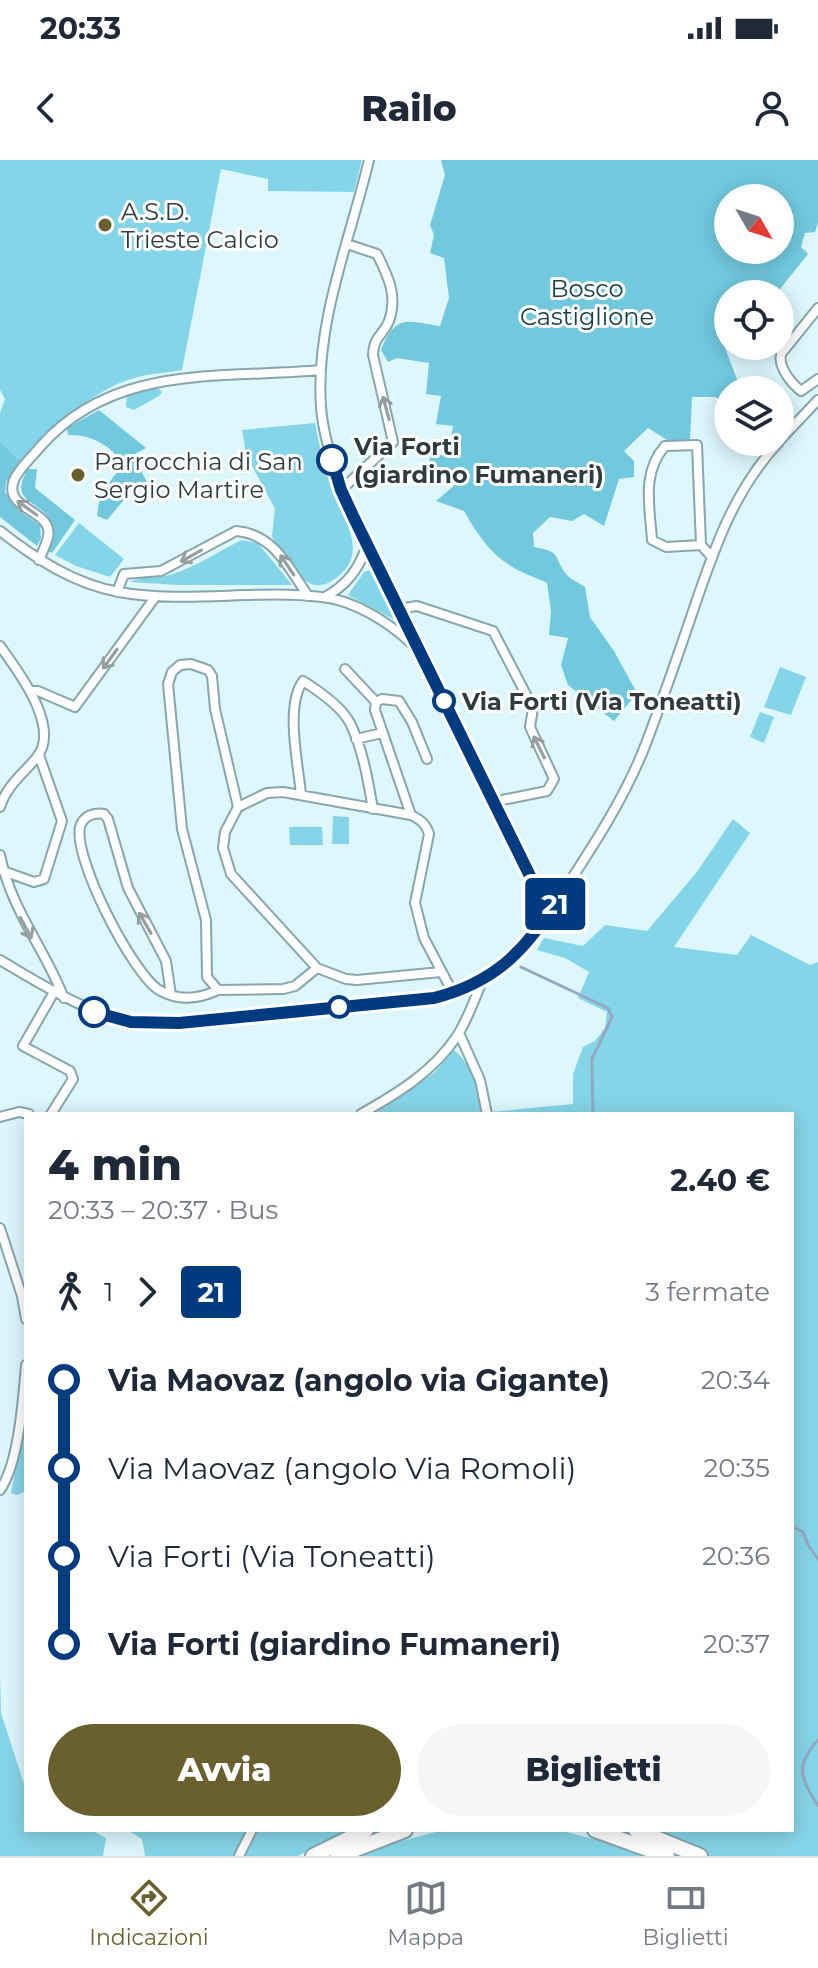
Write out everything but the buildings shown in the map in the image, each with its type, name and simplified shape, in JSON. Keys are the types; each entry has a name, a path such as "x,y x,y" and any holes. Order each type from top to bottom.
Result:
{"highway":[{"path":"313,1856 362,1832"},
{"path":"338,1856 400,1832"},
{"path":"602,1832 667,1856"},
{"path":"641,1832 700,1856"}],"street":[{"path":"369,160 328,319 321,370 324,429 341,490 492,802 531,878 542,892 556,901"},
{"path":"341,490 393,442 373,355 374,340 390,319 393,286 377,254 347,244"},
{"path":"818,308 780,359 784,370 801,391 818,379"},
{"path":"39,560 48,537 48,528 45,521 17,502 12,493 15,478 54,431 76,413 127,389 179,379 321,370"},
{"path":"794,425 818,400"},
{"path":"701,545 666,547 652,540 648,487 658,454 665,446 697,445 701,545 711,556"},
{"path":"0,951 3,962 64,998 108,1017 156,1024 434,998 453,993 502,968 529,942 617,806 636,767 711,556 739,494 766,456"},
{"path":"117,592 124,574 161,571 236,531 262,537 271,544 308,596"},
{"path":"2,535 39,560 80,580 117,592 156,596 325,597 389,625 419,651"},
{"path":"325,597 348,581 367,545"},
{"path":"30,691 38,691 75,707 156,596"},
{"path":"398,609 417,606 493,631 533,708 530,727 554,779 547,791 492,802"},
{"path":"0,646 30,691 45,733 39,755 5,793 0,807"},
{"path":"218,990 207,977 206,920 182,829 168,684 172,672 180,665 191,664 208,670 212,676 215,709 238,807"},
{"path":"345,669 376,702"},
{"path":"301,794 293,705 303,681 350,722 369,784 373,809"},
{"path":"376,702 382,699 399,701 412,722 427,759"},
{"path":"376,702 375,710 382,733 411,815"},
{"path":"356,739 382,733"},
{"path":"3,871 34,882 44,879 62,821 39,755"},
{"path":"441,972 357,980 317,968 231,874 223,848 225,832 238,807 267,793 301,794 411,815 426,826 429,834 415,903 421,929 453,993"},
{"path":"171,995 166,961 128,888 108,819 99,812 88,816 83,820 80,832 95,889 126,951 142,974 161,991 171,995 196,997 218,990 283,989 295,986 317,968"},
{"path":"0,855 18,913 57,979 64,998"},
{"path":"364,1112 411,1084 432,1066 459,1033 484,979"},
{"path":"52,1112 73,1079 70,1071 23,1046 54,992"},
{"path":"459,1033 480,1080 487,1112"},
{"path":"0,1117 24,1113"},
{"path":"0,1228 24,1308"},
{"path":"0,1490 9,1474 24,1408"},
{"path":"239,1856 251,1832"}],"shaded area":[{"name":"A.S.D. Trieste Calcio","path":"0,160 362,160 354,192 268,191 268,179 221,169 182,370 138,377 105,390 74,412 21,462 0,441 0,413 5,399 0,390"},
{"path":"158,388 162,392 159,396 134,410 126,407 127,395 137,390"},
{"path":"315,423 328,478 350,531 353,553 342,573 321,585 304,580 273,539 275,509 246,454 242,430"},
{"path":"79,523 124,559 110,577 76,566 55,555"},
{"path":"242,540 258,543 292,585 130,582 182,571"},
{"path":"370,570 375,574 395,620 348,595 364,572"},
{"path":"780,667 806,677 791,715 764,707"},
{"path":"760,712 774,717 764,743 750,737"},
{"path":"333,816 349,817 349,844 332,844"},
{"path":"733,819 750,833 674,947 737,955 751,935 810,965 818,962 818,1856 361,1856 380,1847 436,1832 566,1832 619,1846 625,1832 794,1832 794,1112 491,1112 573,1104 573,1074 583,1047 595,1041 605,1028 607,1012 578,998 589,972 565,958 537,950 544,938 583,946 605,925 647,931 696,873"},
{"path":"289,827 322,827 323,845 290,845"},
{"path":"454,1050 475,1079 484,1112 377,1112 434,1073"},
{"path":"24,1430 24,1492 17,1495 11,1493"},
{"path":"0,1673 1,1713 24,1784 24,1832 95,1832 106,1838 103,1856 0,1856"},
{"path":"130,1832 247,1832 234,1856 145,1856 142,1839"},
{"path":"256,1832 345,1832 298,1856 243,1856"}],"green space":[{"name":"Bosco Castiglione","path":"441,160 818,160 818,223 815,232 805,233 801,247 808,254 787,280 714,280 714,360 730,360 736,376 714,376 714,397 692,397 690,441 667,440 648,428 624,451 634,461 634,477 619,479 604,526 584,514 572,521 550,517 533,533 534,547 554,553 567,575 585,587 590,617 614,651 637,693 614,721 568,685 561,665 568,638 549,635 551,611 547,583 496,555 464,511 436,501 456,484 450,477 426,475 431,454 448,456 453,426 436,424 441,396 426,394 429,363 397,358 388,362 381,350 392,330 404,322 440,326 449,298 444,258 430,253 434,235 430,225 445,175"},
{"path":"99,410 146,448 133,455 151,490 148,491 139,482 107,520 97,516 100,495 123,464 106,446 84,436 68,435 67,428"},
{"path":"0,441 21,462 6,482 5,492 18,510 40,525 41,538 37,546 0,517"},
{"path":"28,469 37,469 35,488 75,520 52,553 48,551 52,533 50,521 22,493 22,483"}],"waterway":[{"path":"521,967 608,1008 612,1017 592,1059 593,1112"},
{"path":"794,1528 803,1532 818,1559"},
{"path":"818,1740 803,1765 804,1780 818,1806"}],"bus line":[{"name":"21","path":"94,1012 131,1022 156,1024 434,998 453,993 502,968 529,942 556,901 542,892 531,878 492,802 354,518 332,460"}],"place":[{"name":"A.S.D. Trieste Calcio","path":"105,225"},
{"name":"Via Forti (giardino Fumaneri)","path":"332,460"},
{"name":"Parrocchia di San Sergio Martire","path":"78,475"},
{"name":"Via Forti (Via Toneatti)","path":"444,701"}]}
